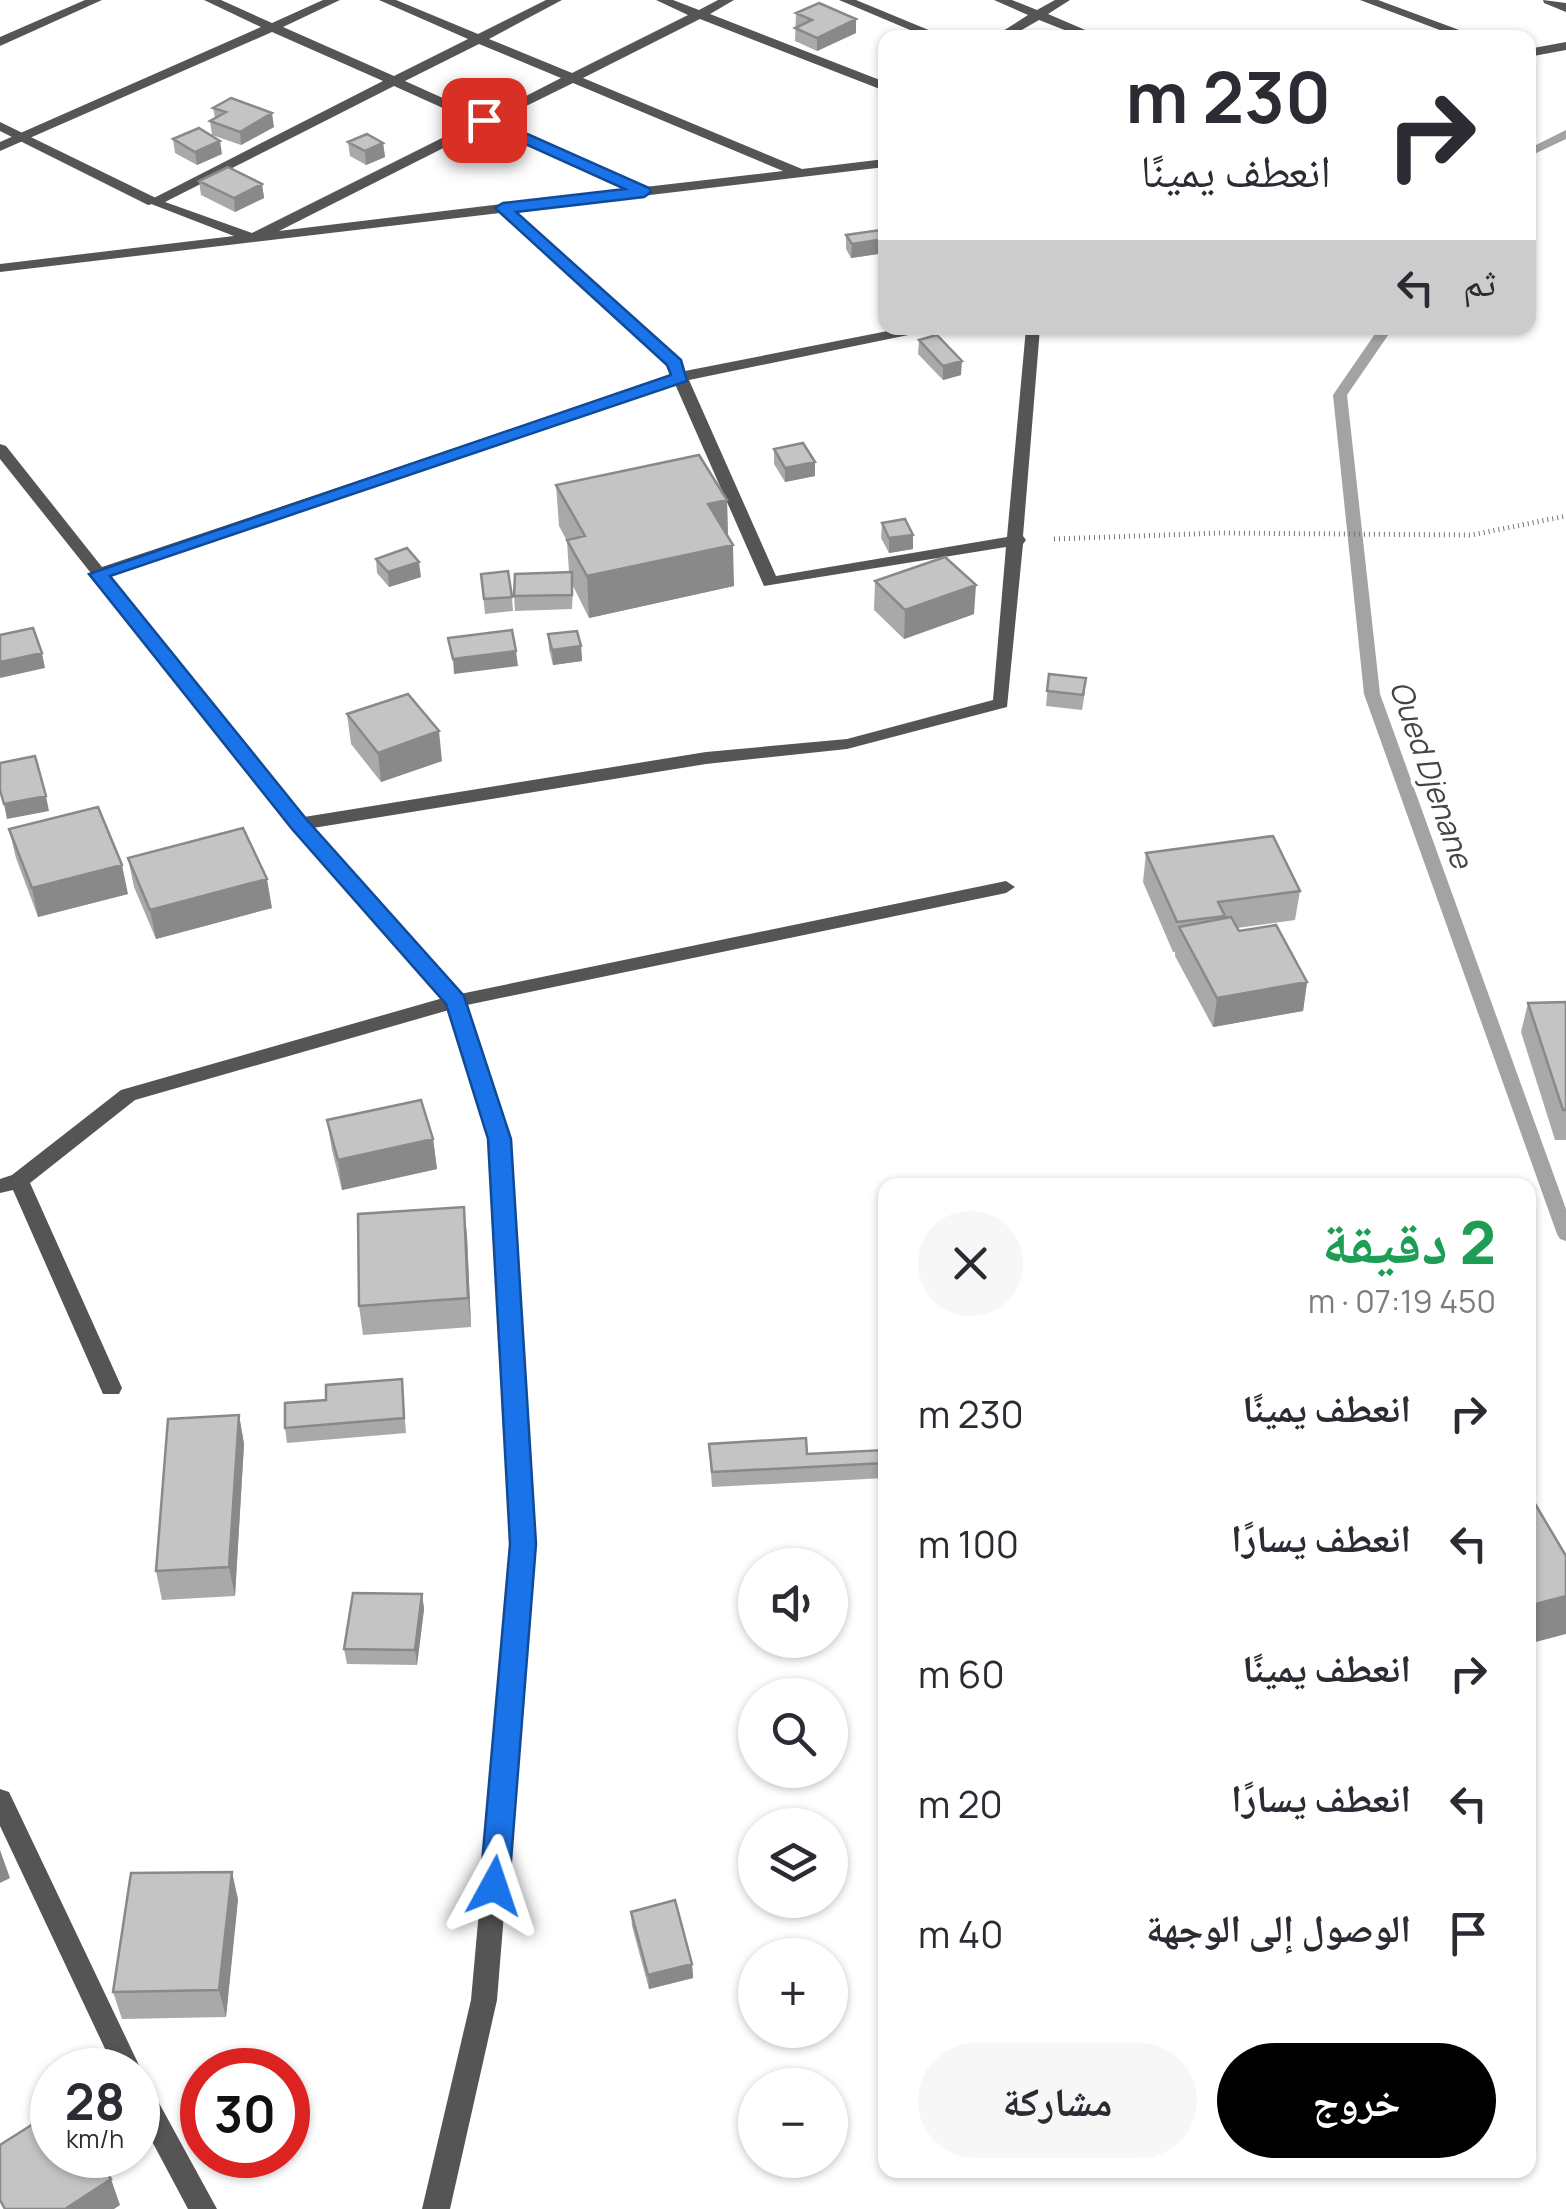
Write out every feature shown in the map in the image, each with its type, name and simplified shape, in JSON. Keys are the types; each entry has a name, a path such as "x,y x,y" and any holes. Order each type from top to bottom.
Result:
{"street":[{"path":"0,42 96,0"},
{"path":"210,0 644,192"},
{"path":"0,147 334,0"},
{"path":"385,0 801,173"},
{"path":"153,202 393,78 556,0"},
{"path":"662,0 878,84"},
{"path":"0,126 153,202 253,238 728,0"},
{"path":"845,0 922,30"},
{"path":"1000,0 1078,30"},
{"path":"1011,30 1064,0"},
{"path":"1366,0 1452,30"},
{"path":"1549,0 1566,8"},
{"path":"1536,52 1566,46"},
{"path":"0,268 878,164"},
{"path":"503,208 674,363 770,582 1018,540"},
{"path":"98,574 680,377 888,335"},
{"path":"300,824 706,758 847,744 1000,703 1018,540 1033,335"},
{"path":"0,449 300,824 456,1001 500,1139 523,1544 484,2000 436,2209"},
{"path":"111,1388 10,1183 128,1095 456,1001 1006,888"},
{"path":"0,1800 118,2048"},
{"path":"160,2130 203,2209"}],"path":[{"path":"1018,540 1220,534 1472,534 1566,516"}],"building":[{"path":"819,3 856,19 817,38 795,28 812,20 796,13"},
{"path":"231,98 272,113 240,132 210,121 226,112 213,108"},
{"path":"199,128 220,141 195,152 173,139"},
{"path":"367,134 383,143 365,151 348,142"},
{"path":"228,167 262,184 234,198 199,181"},
{"path":"878,230 878,240 852,244 846,235"},
{"path":"937,335 962,361 943,366 919,340"},
{"path":"803,443 815,462 785,468 774,449"},
{"path":"699,455 727,500 708,504 733,545 587,576 567,540 585,536 556,485"},
{"path":"905,519 913,535 889,538 882,523"},
{"path":"407,548 419,562 388,572 376,559"},
{"path":"945,557 976,585 905,610 875,581"},
{"path":"508,571 512,597 484,599 481,574"},
{"path":"572,572 572,595 514,596 515,574"},
{"path":"33,628 42,653 0,662 0,635"},
{"path":"512,630 516,651 453,659 448,638"},
{"path":"577,631 581,646 552,650 548,634"},
{"path":"1049,674 1086,678 1083,695 1047,691"},
{"path":"408,694 439,731 378,753 347,714"},
{"path":"35,756 46,796 4,804 0,763"},
{"path":"98,807 122,865 32,888 9,829"},
{"path":"243,828 267,879 150,910 128,858"},
{"path":"1273,836 1300,891 1218,902 1225,916 1177,922 1146,853"},
{"path":"1231,917 1239,931 1276,925 1307,982 1217,998 1179,927"},
{"path":"1566,1002 1566,1110 1563,1110 1528,1003"},
{"path":"421,1100 433,1139 338,1160 327,1120"},
{"path":"464,1207 468,1298 359,1306 358,1214"},
{"path":"402,1379 404,1418 285,1428 285,1403 326,1400 326,1385"},
{"path":"239,1415 229,1567 156,1571 168,1419"},
{"path":"806,1438 807,1454 878,1450 878,1463 712,1472 709,1444"},
{"path":"1536,1505 1566,1556 1566,1596 1536,1604"},
{"path":"353,1593 422,1594 415,1650 344,1649"},
{"path":"232,1872 219,1990 113,1992 131,1873"},
{"path":"675,1900 692,1964 648,1975 631,1912"},
{"path":"30,2126 30,2178 111,2179 65,2209 5,2209 0,2200 0,2145"}],"waterway":[{"name":"Oued Djenane","path":"1536,150 1566,134"},
{"name":"Oued Djenane","path":"1381,335 1340,395 1372,694 1566,1234"}],"route":[{"path":"484,120 644,192 503,208 674,363 680,377 98,574 300,824 456,1001 500,1139 523,1544 494,1886"}]}
